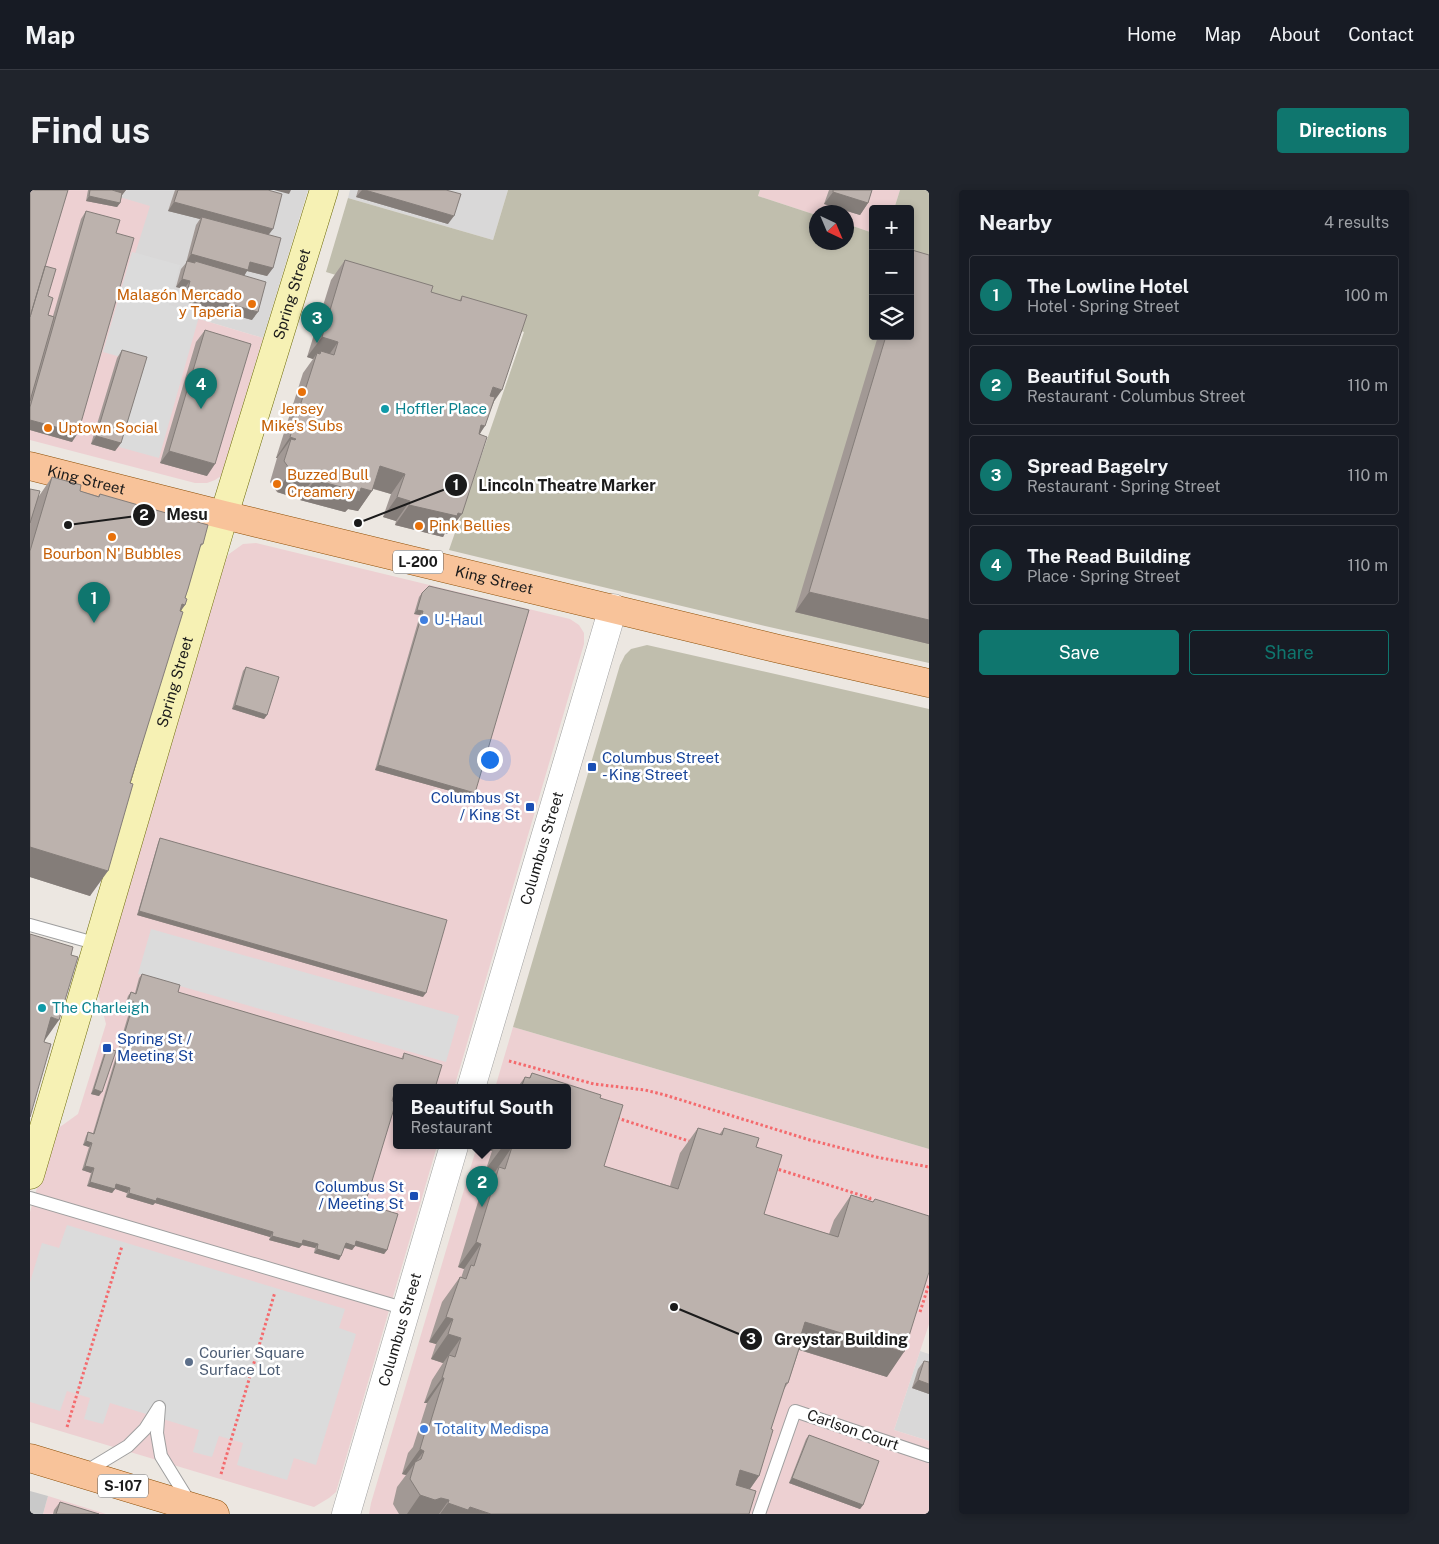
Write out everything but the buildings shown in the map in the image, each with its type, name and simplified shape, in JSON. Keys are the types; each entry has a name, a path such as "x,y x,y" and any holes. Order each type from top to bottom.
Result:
{"main road":[{"name":"Spring Street","path":"30,1175 224,515 324,190"},
{"name":"King Street","path":"30,466 224,515 779,649 929,683"},
{"name":"S-107","path":"30,1458 204,1511"}],"street":[{"name":"Columbus Street","path":"472,1084 613,608"},
{"name":"Columbus Street","path":"346,1514 453,1149"}],"lane":[{"path":"30,925 98,944"},
{"path":"30,1198 406,1310"},
{"path":"82,1474 128,1446 145,1429 159,1407 157,1433 161,1456 204,1511"},
{"name":"Carlson Court","path":"759,1514 796,1411 929,1456"}],"path":[{"path":"482,1053 574,1080 645,1090 665,1095 810,1140 876,1157 929,1167"},
{"path":"610,1116 694,1143"},
{"path":"768,1166 870,1198 867,1207"},
{"path":"67,1427 128,1228"},
{"path":"221,1474 280,1272"},
{"path":"920,1312 929,1284"}],"shaded area":[{"path":"30,190 96,190 150,206 122,296 263,338 221,476 215,480 207,483 195,483 30,440"},
{"path":"96,190 308,190 263,338 122,296"},
{"path":"350,190 508,190 493,240 348,198"},
{"path":"508,190 760,190 758,196 809,213 809,250 854,250 854,226 869,232 869,340 914,340 914,205 895,205 900,190 929,190 929,663 765,626 449,550 524,332 326,272 348,198 493,240"},
{"path":"760,190 900,190 895,205 869,205 869,232 854,226 854,205 809,205 809,213 758,196"},
{"path":"132,252 180,265 169,305 200,313 159,458 119,447 142,363 103,352"},
{"path":"256,543 570,619 579,625 584,633 584,644 455,1084 393,1084 393,1149 436,1149 336,1492 314,1507 30,1422 30,1212 53,1132 78,1114 106,1024 98,993 221,566 229,554 243,544"},
{"path":"647,645 929,709 929,1149 513,1027 620,665 625,655 631,649"},
{"path":"151,929 459,1016 446,1062 138,974"},
{"path":"513,1027 929,1149 929,1324 894,1430 929,1441 929,1514 369,1514 476,1149 571,1149 571,1084 496,1084"},
{"name":"Courier Square Surface Lot","path":"67,1225 345,1309 339,1328 356,1334 316,1465 294,1458 287,1480 237,1465 243,1443 219,1436 212,1457 193,1452 199,1430 110,1403 103,1424 84,1419 90,1398 67,1391 60,1411 30,1402 30,1282 42,1243 59,1248"},
{"path":"920,1351 929,1354 929,1441 894,1430"},
{"path":"30,1491 48,1496 43,1514 30,1514"},
{"path":"48,1496 106,1514 43,1514"}],"place":[{"name":"Malagón Mercado y Taperia","path":"252,304"},
{"name":"Spread Bagelry","path":"317,343"},
{"name":"Jersey Mike's Subs","path":"302,392"},
{"name":"The Read Building","path":"201,409"},
{"name":"Hoffler Place","path":"385,409"},
{"name":"Uptown Social","path":"48,428"},
{"name":"Buzzed Bull Creamery","path":"277,484"},
{"name":"Lincoln Theatre Marker","path":"358,523"},
{"name":"Mesu","path":"68,525"},
{"name":"Pink Bellies","path":"419,526"},
{"name":"Bourbon N' Bubbles","path":"112,537"},
{"name":"U-Haul","path":"424,620"},
{"name":"The Lowline Hotel","path":"94,623"},
{"name":"Columbus Street - King Street","path":"592,767"},
{"name":"Columbus St / King St","path":"530,807"},
{"name":"The Charleigh","path":"42,1008"},
{"name":"Spring St / Meeting St","path":"107,1048"},
{"name":"Columbus St / Meeting St","path":"414,1196"},
{"name":"Beautiful South","path":"482,1207"},
{"name":"Greystar Building","path":"674,1307"},
{"name":"Courier Square Surface Lot","path":"189,1362"},
{"name":"Totality Medispa","path":"424,1429"}]}
